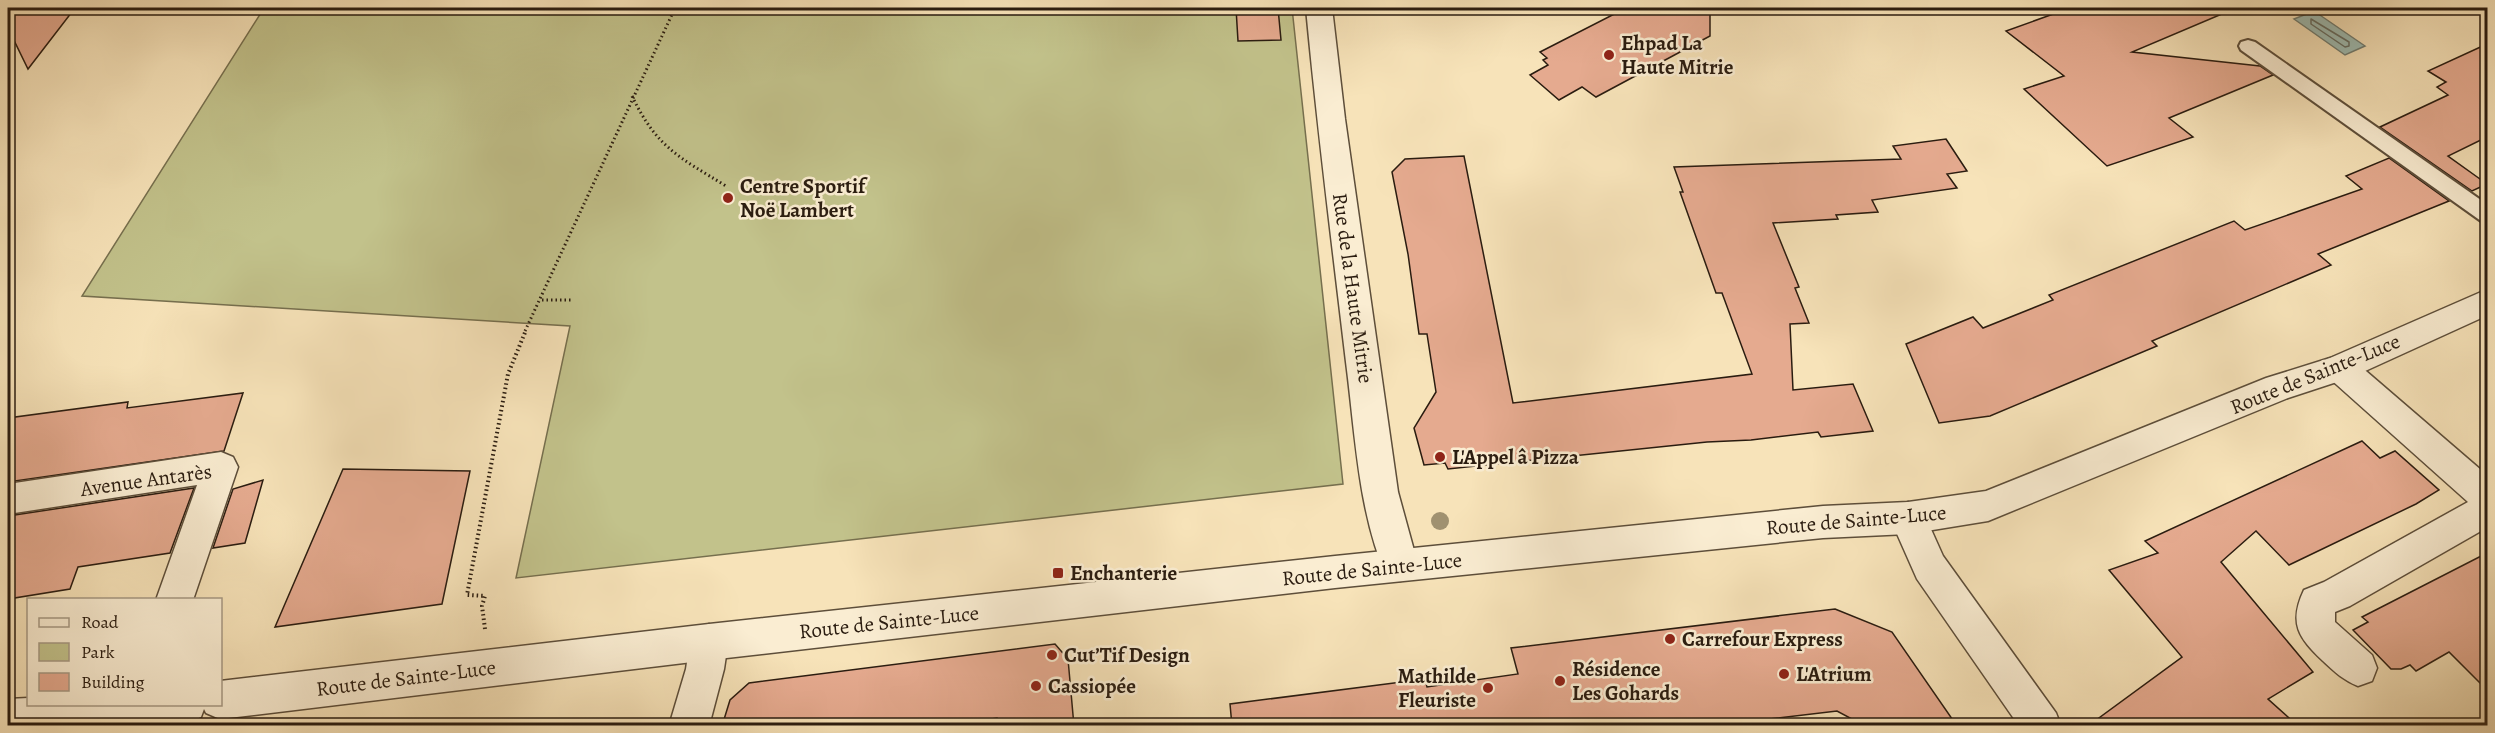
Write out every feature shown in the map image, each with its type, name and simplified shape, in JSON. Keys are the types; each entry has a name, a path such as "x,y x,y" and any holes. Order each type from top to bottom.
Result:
{"street":[{"name":"Rue de la Haute Mitrie","path":"1319,8 1331,119 1380,492 1400,566"},
{"name":"Route de Sainte-Luce","path":"222,700 709,642 1400,566 1823,522 1908,518 1988,506 2278,388 2340,368 2487,301"},
{"path":"2340,368 2487,498"},
{"name":"Avenue Antarès","path":"8,499 221,467 175,598"},
{"path":"2358,668 2316,629 2317,602 2337,594 2487,509"},
{"path":"1908,518 1930,567 2042,726"},
{"path":"689,726 705,669 709,642"},
{"path":"8,718 169,706"}],"lane":[{"path":"2248,46 2487,216"}],"path":[{"path":"489,667 482,606 485,596 467,595 508,374 519,340 542,300 631,95 675,8"},
{"path":"631,95 645,123 671,152 726,186"},
{"path":"542,300 571,300"}],"green space":[{"name":"Centre Sportif Noë Lambert","path":"264,8 1292,8 1343,484 516,578 570,326 82,296"}],"water":[{"path":"2314,11 2365,46 2345,55 2294,19"}],"building":[{"path":"17,8 75,8 28,69 8,28 8,19"},
{"path":"1236,8 1278,8 1281,40 1238,41"},
{"name":"Ehpad La Haute Mitrie","path":"1626,8 1710,8 1710,36 1596,97 1582,87 1559,100 1530,75 1548,65 1543,60 1547,58 1540,52"},
{"path":"2070,8 2236,8 2132,52 2260,66 2273,75 2169,118 2193,137 2107,166 2024,89 2064,76 2006,31"},
{"path":"2487,44 2487,137 2448,156 2487,184 2472,191 2380,127 2448,95 2437,87 2446,82 2428,71"},
{"path":"1946,139 1967,171 1947,174 1957,188 1872,200 1878,212 1836,215 1838,219 1773,223 1799,287 1795,288 1809,323 1790,324 1793,390 1853,384 1873,431 1821,437 1818,432 1448,469 1445,463 1424,465 1414,428 1436,392 1427,334 1419,334 1408,254 1392,172 1405,159 1464,156 1513,403 1752,374 1722,293 1716,293 1680,192 1683,192 1674,167 1901,159 1893,146"},
{"path":"2389,158 2449,201 2318,254 2331,265 2152,341 2157,346 1990,416 1939,423 1906,344 1973,317 1983,328 2053,300 2049,295 2234,221 2245,230 2362,189 2346,176"},
{"path":"243,393 224,451 8,482 8,418 128,402 127,408"},
{"path":"2362,441 2380,458 2395,451 2439,490 2416,504 2289,565 2256,531 2221,562 2313,672 2268,699 2298,726 2088,726 2182,657 2109,570 2158,553 2145,541"},
{"path":"343,469 470,471 442,604 275,627"},
{"path":"263,480 245,543 213,548 233,489"},
{"path":"194,488 170,553 78,567 70,589 8,599 8,516"},
{"path":"2487,553 2487,690 2449,652 2416,671 2410,665 2401,669 2391,669 2353,630 2368,622 2362,617"},
{"path":"1835,609 1892,632 1957,726 1865,726 1837,711 1709,726 1232,726 1230,704 1425,679 1427,687 1518,674 1511,648"},
{"path":"1055,644 1068,659 1074,726 998,726 997,718 944,726 722,726 730,700 749,683"}],"place":[{"name":"Ehpad La Haute Mitrie","path":"1609,55"},
{"name":"Centre Sportif Noë Lambert","path":"728,198"},
{"name":"L'Appel â Pizza","path":"1440,457"},
{"name":"Enchanterie","path":"1058,573"},
{"name":"Carrefour Express","path":"1670,639"},
{"name":"Cut’Tif Design","path":"1052,655"},
{"name":"L'Atrium","path":"1784,674"},
{"name":"Résidence Les Gohards","path":"1560,681"},
{"name":"Cassiopée","path":"1036,686"},
{"name":"Mathilde Fleuriste","path":"1488,688"}]}
